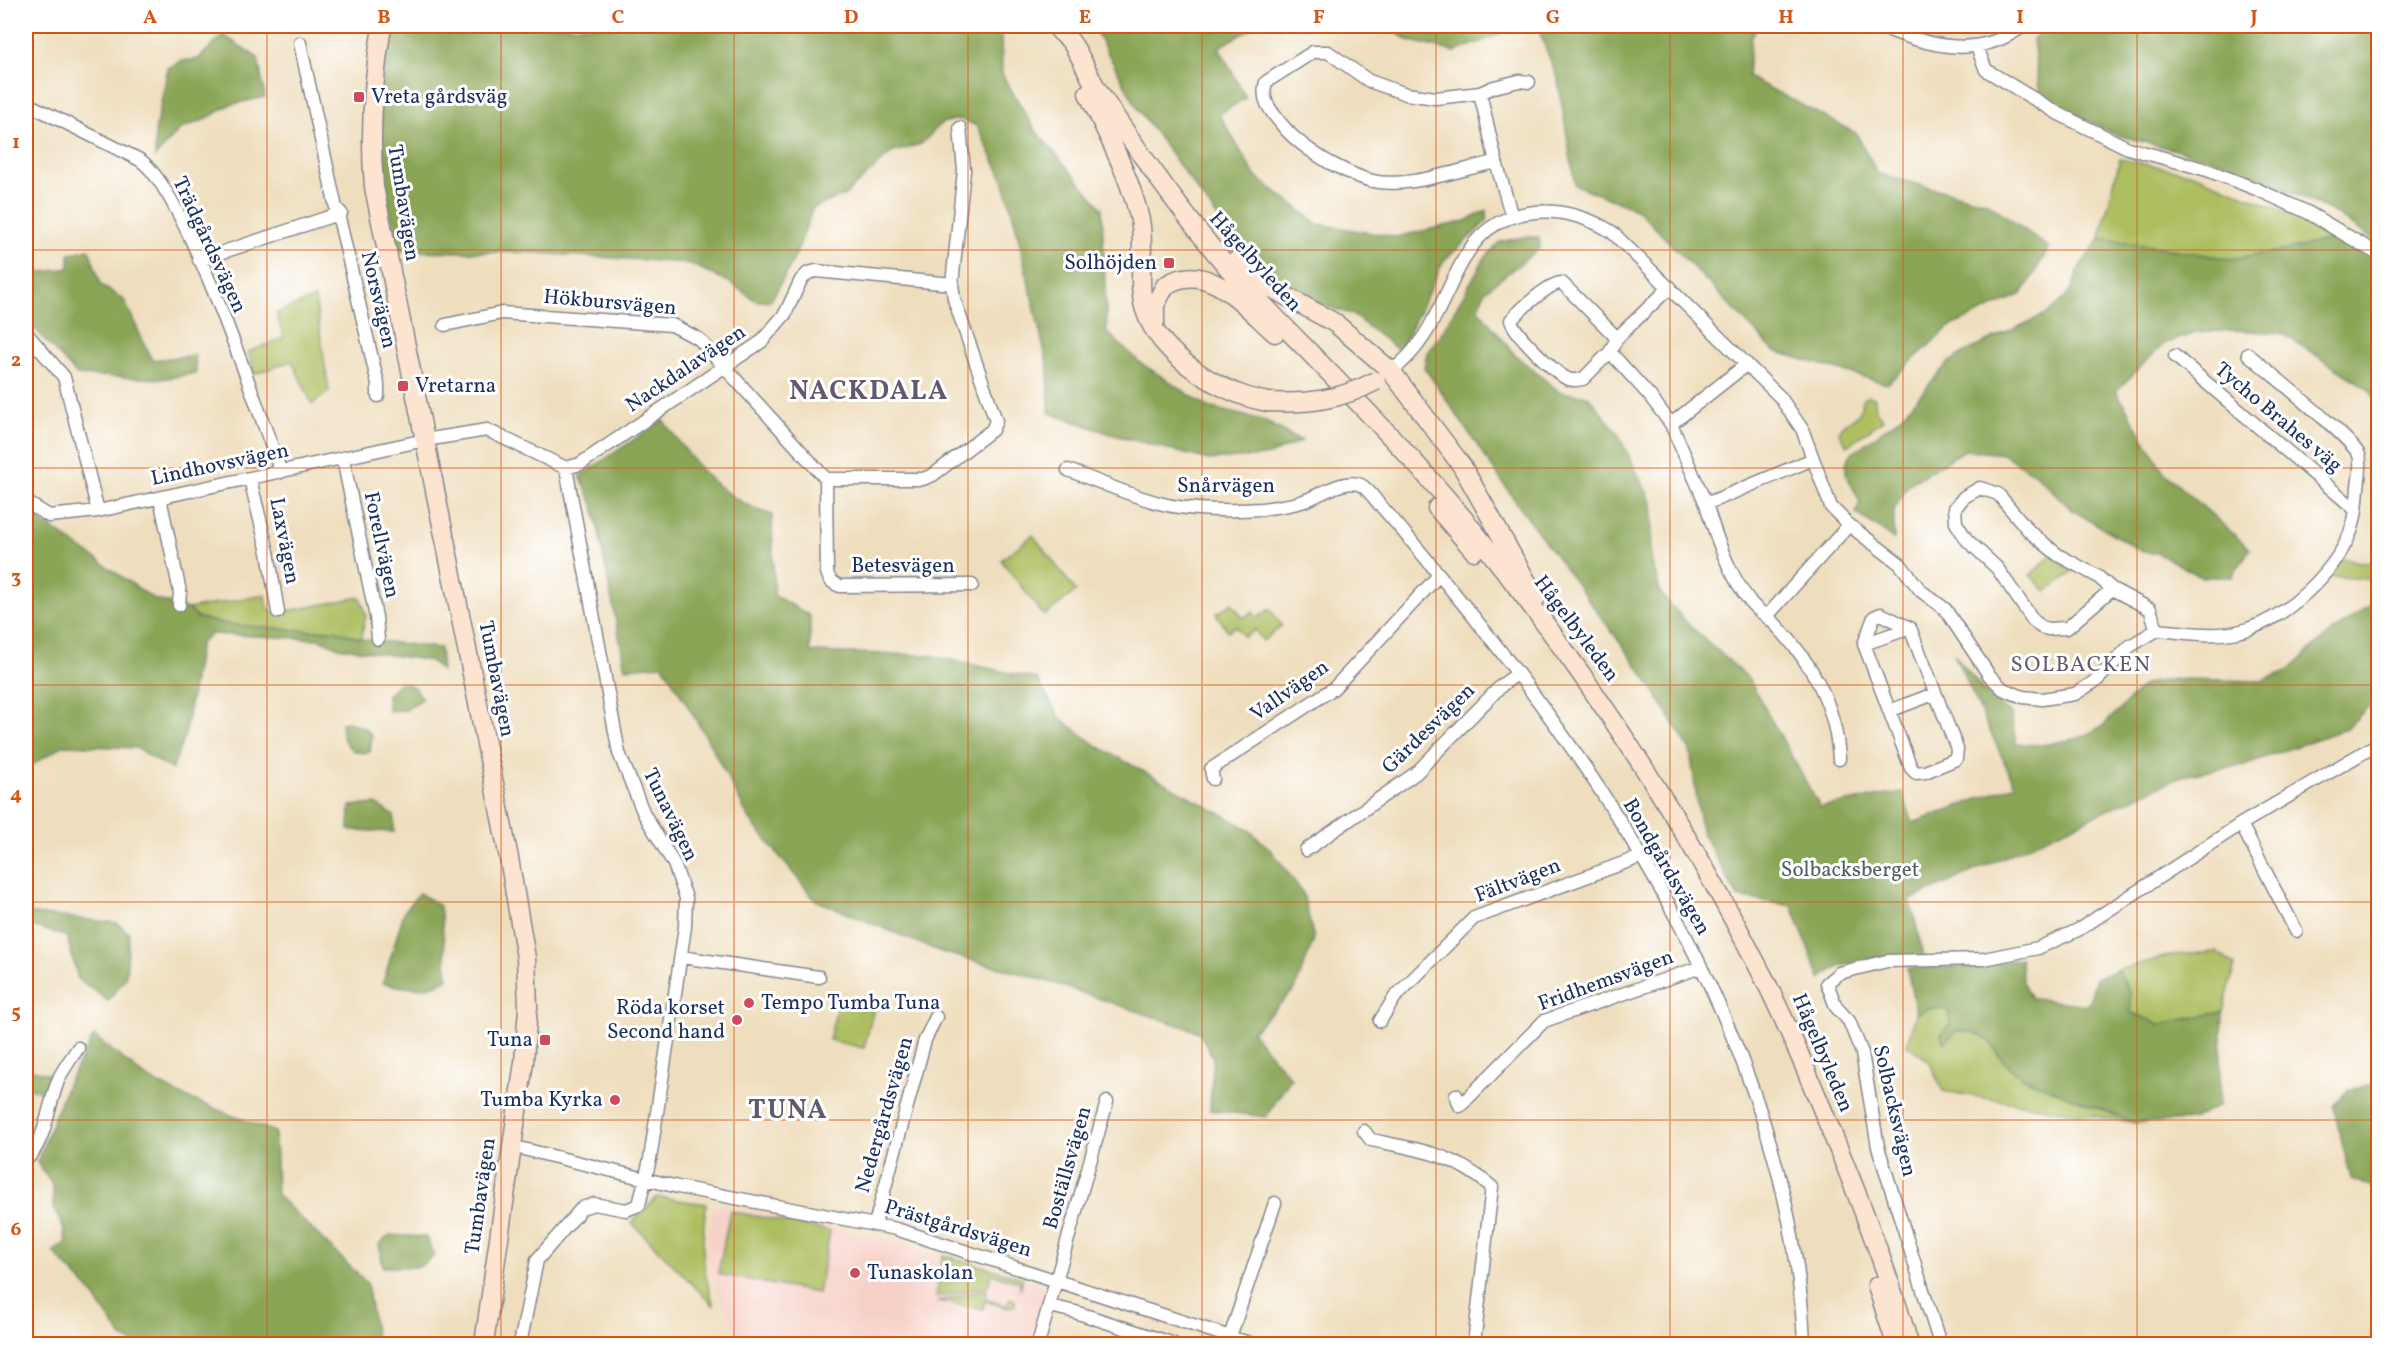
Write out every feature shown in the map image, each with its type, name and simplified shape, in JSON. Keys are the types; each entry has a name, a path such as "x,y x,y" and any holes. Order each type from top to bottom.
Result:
{"main road":[{"name":"Tumbavägen","path":"382,26 372,93 370,139 374,187 508,858 525,958 528,1000 524,1062 484,1344"},
{"name":"Hågelbyleden","path":"1058,30 1070,40 1094,94 1153,190 1211,265 1395,459 1497,579 1607,728 1656,804 1724,922 1787,1047 1844,1188 1896,1344"},
{"name":"Hågelbyleden","path":"1094,94 1193,226 1229,269 1466,522 1565,650 1663,796 1765,981 1795,1042 1853,1184 1910,1344"},
{"path":"1094,94 1135,202 1143,242 1142,291 1146,312 1176,354 1209,381 1244,396 1268,402 1299,404 1332,399 1383,376"},
{"path":"1094,94 1197,220 1243,268 1284,297 1335,323 1462,466 1565,650"},
{"path":"1159,332 1154,313 1158,297 1170,282 1191,276 1203,278 1221,286 1275,333"}],"street":[{"path":"1878,26 1923,41 1977,47 2005,37 2023,26"},
{"name":"Norsvägen","path":"300,43 336,208 341,213 339,218 378,384 378,396"},
{"path":"1977,47 1986,70 2080,124 2128,148 2207,170 2256,189 2307,212 2379,254"},
{"path":"1496,162 1395,183 1374,182 1347,172 1312,153 1286,129 1267,106 1264,89 1266,82 1313,52 1328,52 1370,81 1406,94 1436,98 1480,93 1519,81 1529,82"},
{"path":"1480,93 1512,217"},
{"name":"Trädgårdsvägen","path":"26,102 146,164 176,212 199,260 281,472"},
{"path":"826,479 911,479 933,475 994,428 994,410 954,299 952,284 964,170 960,128"},
{"path":"1383,376 1398,365 1427,332 1469,250 1483,236 1512,217 1528,212 1555,211 1592,220 1612,232 1670,287 1748,364 1792,412 1832,507 1849,525 1900,564 1921,591 1945,609 1989,675 2003,689 2023,697 2042,699 2075,694 2097,680 2130,646 2157,630 2150,609 2112,589 2097,576 2058,555 2029,531 1998,494 1980,488 1964,497 1955,508 1956,523 1967,540 1997,568 2033,620 2041,627 2067,628 2112,589"},
{"path":"199,260 341,213"},
{"name":"Nackdalavägen","path":"566,468 580,464 761,342 785,314 801,280 808,273 816,271 952,284"},
{"path":"1617,338 1562,283 1556,283 1547,289 1511,320 1516,330 1567,378 1583,380 1610,352 1617,338 1670,287"},
{"name":"Hökbursvägen","path":"445,325 502,313 672,325 699,339 826,479"},
{"path":"26,333 64,377 98,511"},
{"path":"1610,352 1649,395 1671,424 1735,578 1751,603 1767,616 1806,660 1822,687 1838,733 1839,759"},
{"name":"Tycho Brahes väg","path":"2157,630 2206,633 2247,630 2279,614 2300,598 2323,573 2349,537 2356,510 2359,455 2339,433 2248,354"},
{"name":"Tycho Brahes väg","path":"2175,356 2356,510"},
{"path":"1671,424 1748,364"},
{"path":"425,440 494,431 566,468"},
{"name":"Lindhovsvägen","path":"26,502 49,516 98,511 425,440"},
{"name":"Forellvägen","path":"343,459 376,617 378,639"},
{"path":"1706,504 1813,459"},
{"name":"Tunavägen","path":"566,468 619,753 644,814 674,864 686,898 681,957 645,1180"},
{"name":"Snårvägen","path":"1068,470 1158,503 1174,506 1259,509 1284,506 1318,497 1350,483"},
{"name":"Laxvägen","path":"250,479 266,541 278,612"},
{"name":"Betesvägen","path":"826,479 827,572 829,580 834,584 840,586 972,585"},
{"name":"Bondgårdsvägen","path":"1350,483 1363,486 1501,649 1574,753 1640,857 1701,967 1727,1019 1772,1148 1787,1210 1803,1314 1804,1344"},
{"path":"160,498 180,592 179,605"},
{"path":"1767,616 1849,525"},
{"name":"Vallvägen","path":"1213,778 1211,769 1334,688 1439,575"},
{"path":"1881,614 1910,628 1957,749 1956,759 1925,772 1917,772 1911,768 1864,644 1874,617 1881,614"},
{"path":"1864,644 1910,628"},
{"name":"Gärdesvägen","path":"1306,850 1416,773 1502,685 1517,674"},
{"path":"1889,711 1934,694"},
{"name":"Solbacksvägen","path":"1940,1344 1878,1147 1862,1053 1849,1021 1836,1007 1827,983 1839,973 1887,961 1984,959 2038,948 2078,930 2241,824 2379,744"},
{"path":"2241,824 2295,931"},
{"name":"Fältvägen","path":"1380,1021 1395,997 1474,918 1640,857"},
{"path":"681,957 819,977"},
{"name":"Fridhemsvägen","path":"1456,1095 1460,1106 1544,1021 1701,967"},
{"name":"Nedergårdsvägen","path":"875,1224 925,1040 936,1017"},
{"path":"26,1160 32,1155 60,1077 78,1048"},
{"name":"Boställsvägen","path":"1038,1344 1107,1102"},
{"path":"1364,1131 1371,1140 1448,1158 1468,1167 1492,1187 1474,1344"},
{"name":"Prästgårdsvägen","path":"511,1146 645,1180 875,1224 1057,1279 1252,1344"},
{"path":"520,1344 527,1297 537,1260 582,1208 594,1204 626,1210 636,1208 641,1201 645,1180"},
{"path":"1230,1337 1275,1203"},
{"path":"1050,1306 1075,1312 1158,1342 1174,1344"}],"shaded area":[{"name":"Tunaskolan","path":"713,1205 884,1238 1040,1285 1045,1295 1030,1344 742,1344 710,1276 707,1245"}],"green space":[{"path":"393,26 1001,26 1002,74 1035,130 1102,208 1107,332 1139,362 1208,407 1262,420 1302,441 1266,456 1209,460 1114,435 1049,413 1048,367 1003,179 977,126 960,119 942,123 921,144 891,153 845,195 813,208 795,257 771,301 756,301 729,282 688,263 536,253 399,251 390,213 380,135 382,86"},
{"path":"1093,26 1256,26 1219,47 1246,98 1219,114 1255,176 1318,224 1396,237 1466,221 1487,210 1487,221 1443,262 1405,341 1397,349 1351,314 1312,302 1263,268 1215,214 1138,109"},
{"path":"1384,26 1520,26 1455,52 1410,41"},
{"path":"1537,26 1757,26 1751,39 1748,77 1856,133 1878,174 1987,202 2049,248 2022,294 1949,327 1887,384 1774,351 1638,210 1575,185 1558,80"},
{"path":"2045,26 2378,26 2378,236 2373,239 2330,210 2224,162 2116,135 2040,96 2033,39"},
{"path":"223,35 258,58 265,97 229,105 206,119 180,129 155,157 155,132 168,68 181,61 198,59"},
{"path":"2120,159 2190,173 2309,221 2338,241 2326,240 2293,249 2231,259 2100,238"},
{"name":"Solbacksberget","path":"1523,237 1539,237 1540,248 1485,291 1478,309 1515,355 1560,392 1588,396 1617,432 1653,505 1651,559 1661,594 1687,623 1748,678 1820,807 1902,792 1913,823 2015,785 1954,654 1983,690 2011,714 2016,744 2043,745 2079,738 2103,726 2145,684 2174,679 2261,681 2289,670 2320,641 2378,599 2378,697 2347,728 2244,765 2182,776 1910,900 1924,957 1869,959 1842,966 1820,979 1792,906 1738,897 1701,831 1690,750 1644,675 1518,505 1424,367 1427,352 1441,334 1484,259 1500,242"},
{"path":"2100,238 2231,259 2293,249 2326,240 2338,241 2378,264 2378,409 2371,391 2282,333 2231,330 2197,333 2165,343 2116,391 2163,471 2250,549 2232,577 2202,577 2157,553 2143,552 2072,510 2035,474 2003,454 1965,450 1909,484 1894,510 1894,539 1856,513 1860,502 1846,474 1846,463 1851,454 1901,417 1948,363 1965,352 2046,314 2060,303 2072,288 2079,268"},
{"path":"89,249 101,285 124,300 152,360 195,355 196,373 161,379 77,375 26,319 26,270 39,273 69,268 69,254"},
{"path":"315,298 329,392 312,404 292,361 254,374 248,352 284,338 276,313"},
{"path":"1868,396 1875,398 1876,411 1883,420 1847,446 1839,433 1843,426 1860,412 1863,398"},
{"path":"663,420 697,465 709,477 736,498 772,515 774,595 810,616 810,652 929,655 1037,679 1060,718 1099,747 1247,828 1272,851 1303,893 1314,939 1295,989 1252,1032 1291,1078 1266,1117 1210,1110 1213,1057 1199,1032 1044,980 941,952 815,900 750,820 704,733 663,665 625,668 594,507 580,476"},
{"path":"26,510 154,599 188,609 198,618 231,625 311,631 335,630 361,639 440,648 442,672 431,661 337,647 319,639 211,634 200,644 185,734 172,770 136,748 64,745 26,769"},
{"path":"1033,535 1076,591 1044,616 1001,560"},
{"path":"2052,555 2075,569 2046,592 2030,575"},
{"path":"2341,559 2378,564 2378,580 2329,576"},
{"path":"265,595 268,608 278,615 360,597 366,615 361,639 335,630 311,631 231,625 198,618 188,609"},
{"path":"1232,603 1243,618 1253,612 1257,618 1270,609 1282,626 1263,641 1255,630 1244,637 1236,626 1228,631 1216,614"},
{"path":"399,683 413,687 422,699 406,710 388,711 387,695"},
{"path":"348,722 365,728 372,736 370,752 352,750 345,742 341,723"},
{"path":"376,804 394,816 394,832 349,830 350,806"},
{"path":"419,893 440,906 448,979 425,987 383,983 404,912"},
{"path":"26,913 117,923 129,933 126,977 108,1001 78,979 67,937 26,924"},
{"path":"2216,952 2235,965 2223,1012 2160,1024 2131,1013 2130,993 2118,970 2171,955"},
{"path":"2021,959 2022,981 2031,998 2088,1005 2096,978 2118,970 2130,993 2131,1013 2160,1024 2223,1012 2219,1105 2192,1120 2135,1123 2024,1078 2004,1062 1989,1040 1973,1032 1956,1031 1944,1043 1941,1035 1950,1024 1948,1010 1929,1008 1916,1014 1907,968 1968,967"},
{"path":"843,1004 874,1008 864,1048 829,1040 837,1007"},
{"path":"1929,1008 1948,1010 1950,1024 1941,1035 1945,1042 1956,1031 1973,1032 1989,1040 2004,1062 2024,1078 2135,1123 1943,1091 1929,1061 1907,1045 1916,1014"},
{"path":"94,1036 147,1078 180,1095 275,1132 277,1195 367,1283 377,1344 135,1344 122,1337 90,1291 53,1252 66,1242 63,1226 53,1209 53,1186 37,1162 67,1084"},
{"path":"26,1068 52,1075 47,1093 26,1087"},
{"path":"2378,1083 2378,1190 2351,1179 2333,1106 2348,1090"},
{"path":"657,1197 706,1204 703,1256 714,1306 632,1223"},
{"path":"730,1211 830,1231 818,1293 718,1274"},
{"path":"390,1235 426,1237 434,1256 419,1267 383,1267 379,1244"},
{"path":"943,1255 1023,1278 1020,1290 1020,1282 992,1274 987,1287 936,1297"},
{"path":"987,1290 986,1299 1007,1306 1010,1298 1015,1300 1015,1305 1008,1308 985,1301 983,1309 938,1301"}],"place":[{"name":"Vreta gårdsväg","path":"359,97"},
{"name":"Solhöjden","path":"1169,263"},
{"name":"Vretarna","path":"403,386"},
{"name":"Tempo Tumba Tuna","path":"749,1003"},
{"name":"Röda korset Second hand","path":"737,1020"},
{"name":"Tuna","path":"545,1040"},
{"name":"Tumba Kyrka","path":"615,1100"},
{"name":"Tunaskolan","path":"855,1273"}],"district":[{"name":"NACKDALA","path":"869,392"},
{"name":"SOLBACKEN","path":"2081,665"},
{"name":"TUNA","path":"788,1111"}]}
